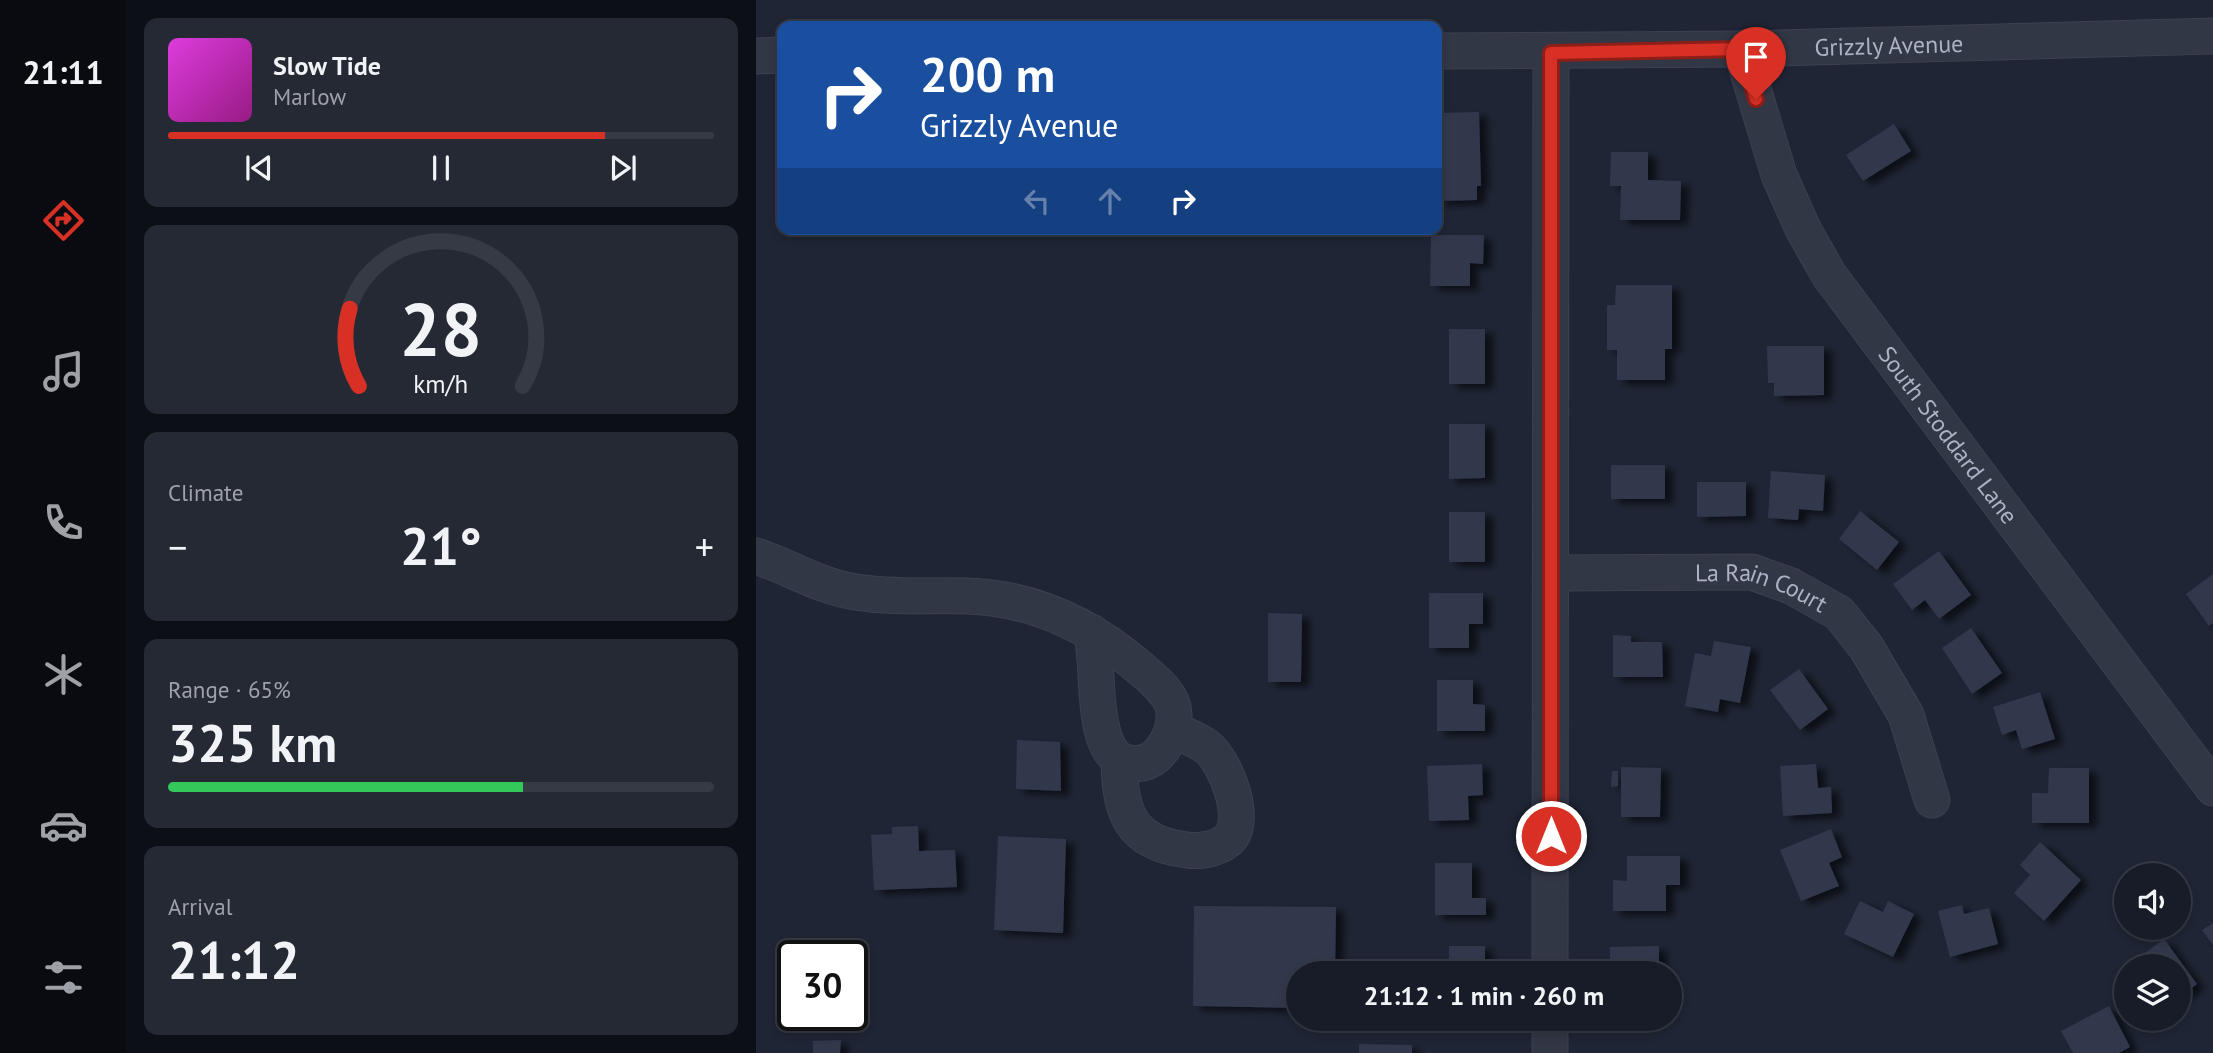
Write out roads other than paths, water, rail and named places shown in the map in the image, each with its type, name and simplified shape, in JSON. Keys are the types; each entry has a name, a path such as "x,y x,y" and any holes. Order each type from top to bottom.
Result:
{"street":[{"name":"Grizzly Avenue","path":"1442,51 1551,53 2213,36"},
{"name":"South Stoddard Lane","path":"1741,49 1779,175 1803,229 1829,275 2213,788"},
{"path":"1550,961 1551,53"},
{"path":"756,56 777,55"},
{"path":"756,556 830,587 857,593 971,596 1022,602 1059,614 1091,632 1112,644 1169,697 1175,710 1174,730 1164,747 1148,762 1130,765 1119,761 1103,742 1091,632"},
{"name":"La Rain Court","path":"1552,573 1752,572 1791,586 1839,613 1866,647 1906,715 1932,800"},
{"path":"1119,761 1120,795 1130,822 1146,840 1170,848 1194,851 1216,847 1230,838 1237,815 1229,780 1208,748 1174,730"},
{"path":"1550,1031 1550,1053"}]}
